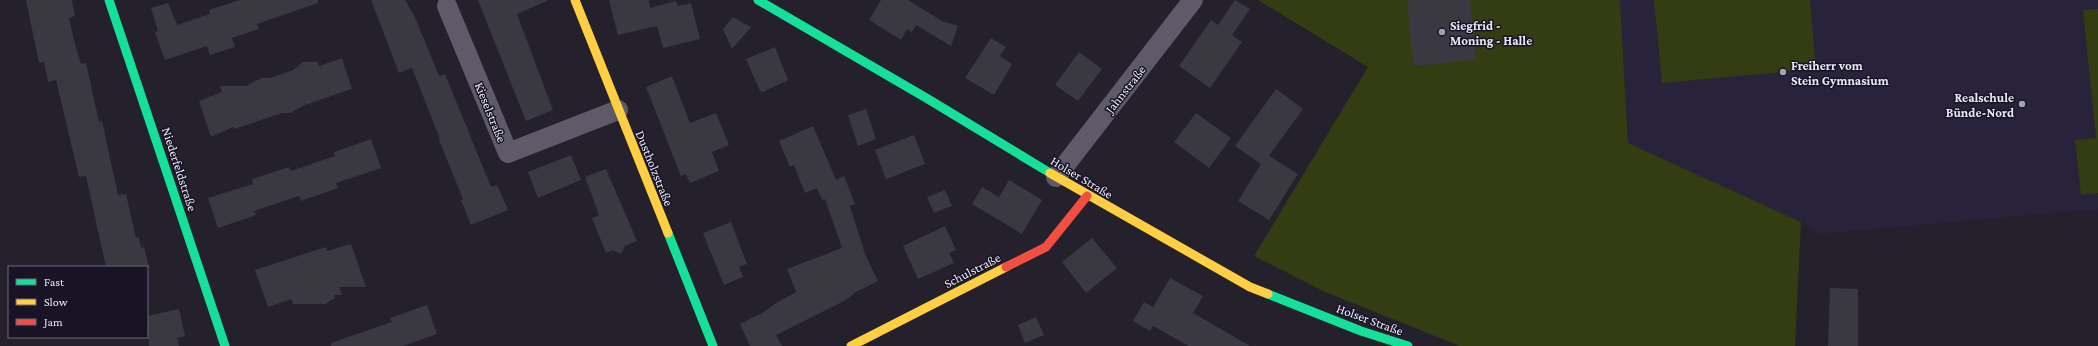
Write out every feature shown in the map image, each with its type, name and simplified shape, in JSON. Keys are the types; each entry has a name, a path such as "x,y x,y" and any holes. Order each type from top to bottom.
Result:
{"street":[{"name":"Niederfeldstraße","path":"109,0 225,346"},
{"name":"Dustholzstraße","path":"575,0 713,346"},
{"name":"Jahnstraße","path":"1056,178 1193,0"},
{"name":"Holser Straße","path":"764,1 928,99 1056,178 1172,245 1250,287 1361,331 1408,346"},
{"name":"Kieselstraße","path":"447,6 508,153 618,110"},
{"name":"Schulstraße","path":"851,346 1046,247 1087,196"}],"shaded area":[{"name":"Freiherr vom Stein Gymnasium","path":"1620,0 2098,0 2098,209 1819,234 1801,222 1628,143"}],"green space":[{"path":"1258,0 1620,0 1628,143 1801,222 1795,346 1460,346 1323,291 1254,256 1368,67"},
{"path":"1654,0 1810,0 1816,69 1662,83"},
{"path":"2098,9 2098,193 2081,195 2075,140 2096,138 2083,10"}],"building":[{"path":"26,0 72,0 75,16 69,18 75,44 81,64 86,63 99,122 102,121 118,195 126,194 136,238 139,237 141,248 144,247 149,267 106,266 86,176 79,177 56,80 48,82 44,62 39,63"},
{"path":"240,0 318,0 318,3 257,24 259,29 232,38 235,47 210,55 207,46 165,60 155,32 158,31 151,8 168,3 177,25 210,14 209,10"},
{"path":"371,0 405,0 414,15 439,76 445,74 491,187 497,185 508,210 471,225 461,200 463,199 412,68 399,73"},
{"path":"478,0 549,0 517,14 553,110 526,121"},
{"path":"609,0 649,0 650,8 676,1 678,6 691,3 700,39 663,48 657,26 618,35"},
{"path":"881,0 908,0 942,21 958,26 951,46 916,25 912,32 907,29 901,40 869,20"},
{"path":"1235,0 1250,9 1232,35 1242,42 1210,88 1179,66 1211,20 1218,25"},
{"name":"Siegfrid - Moning - Halle","path":"1407,0 1470,0 1476,60 1413,66"},
{"path":"733,17 751,27 732,49 723,29"},
{"path":"991,38 1006,47 1000,56 1012,64 994,95 965,78"},
{"path":"775,47 788,80 763,92 760,91 746,59"},
{"path":"1079,52 1102,69 1078,101 1055,85"},
{"path":"342,58 352,89 305,105 290,113 282,113 234,129 233,127 211,137 199,101 222,92 220,86 246,86 261,78 270,78 293,70 303,62 317,62 319,66"},
{"path":"672,76 690,123 716,113 729,145 712,152 719,171 690,183 686,174 681,176 646,87"},
{"path":"1276,89 1303,109 1269,156 1298,174 1269,220 1238,201 1261,164 1235,146"},
{"path":"866,109 876,139 858,146 848,115"},
{"path":"1196,113 1231,138 1209,168 1174,142"},
{"path":"813,126 836,180 844,176 855,204 850,206 865,254 878,281 856,292 846,300 776,335 782,346 750,346 740,324 764,312 776,303 796,292 787,269 842,248 825,199 822,200 817,188 805,193 794,165 790,167 779,141"},
{"path":"914,135 925,164 886,179 875,150"},
{"path":"371,139 381,168 336,183 338,188 301,201 299,196 254,211 256,215 218,228 208,198 253,184 252,179 289,167 291,171 335,156 334,152"},
{"path":"571,155 581,180 538,198 528,172"},
{"path":"606,169 637,241 625,246 621,254 613,250 606,253 592,218 599,215 585,177"},
{"path":"1009,180 1042,200 1022,234 972,204 982,187 999,197"},
{"path":"945,190 952,206 934,213 927,197"},
{"path":"731,222 747,264 739,267 743,277 724,285 703,233"},
{"path":"945,226 956,250 949,253 954,263 918,279 903,246"},
{"path":"1092,238 1117,268 1086,293 1062,262"},
{"path":"351,244 366,287 339,287 342,295 334,295 335,298 325,304 293,304 291,299 268,307 255,270 326,247 327,251"},
{"path":"1170,278 1203,296 1193,313 1250,346 1189,346 1153,326 1150,331 1133,321 1144,302 1153,307"},
{"path":"1830,288 1858,289 1858,346 1828,346"},
{"path":"427,305 437,334 403,346 331,346 331,343 392,322 390,318"},
{"path":"179,309 185,336 177,338 179,346 149,346 148,316"},
{"path":"1036,317 1044,335 1025,343 1018,325"}],"traffic: fast":[{"path":"109,0 225,346"},
{"path":"758,0 928,99 1050,173"},
{"path":"668,233 713,346"},
{"path":"1268,294 1361,331 1408,346"}],"traffic: slow":[{"path":"575,0 668,233"},
{"path":"1050,173 1250,287 1268,294"},
{"path":"851,346 1006,267"}],"traffic: jam":[{"path":"1006,267 1046,247 1087,196"}],"place":[{"name":"Siegfrid - Moning - Halle","path":"1442,32"},
{"name":"Freiherr vom Stein Gymnasium","path":"1783,72"},
{"name":"Realschule Bünde-Nord","path":"2022,104"}]}
